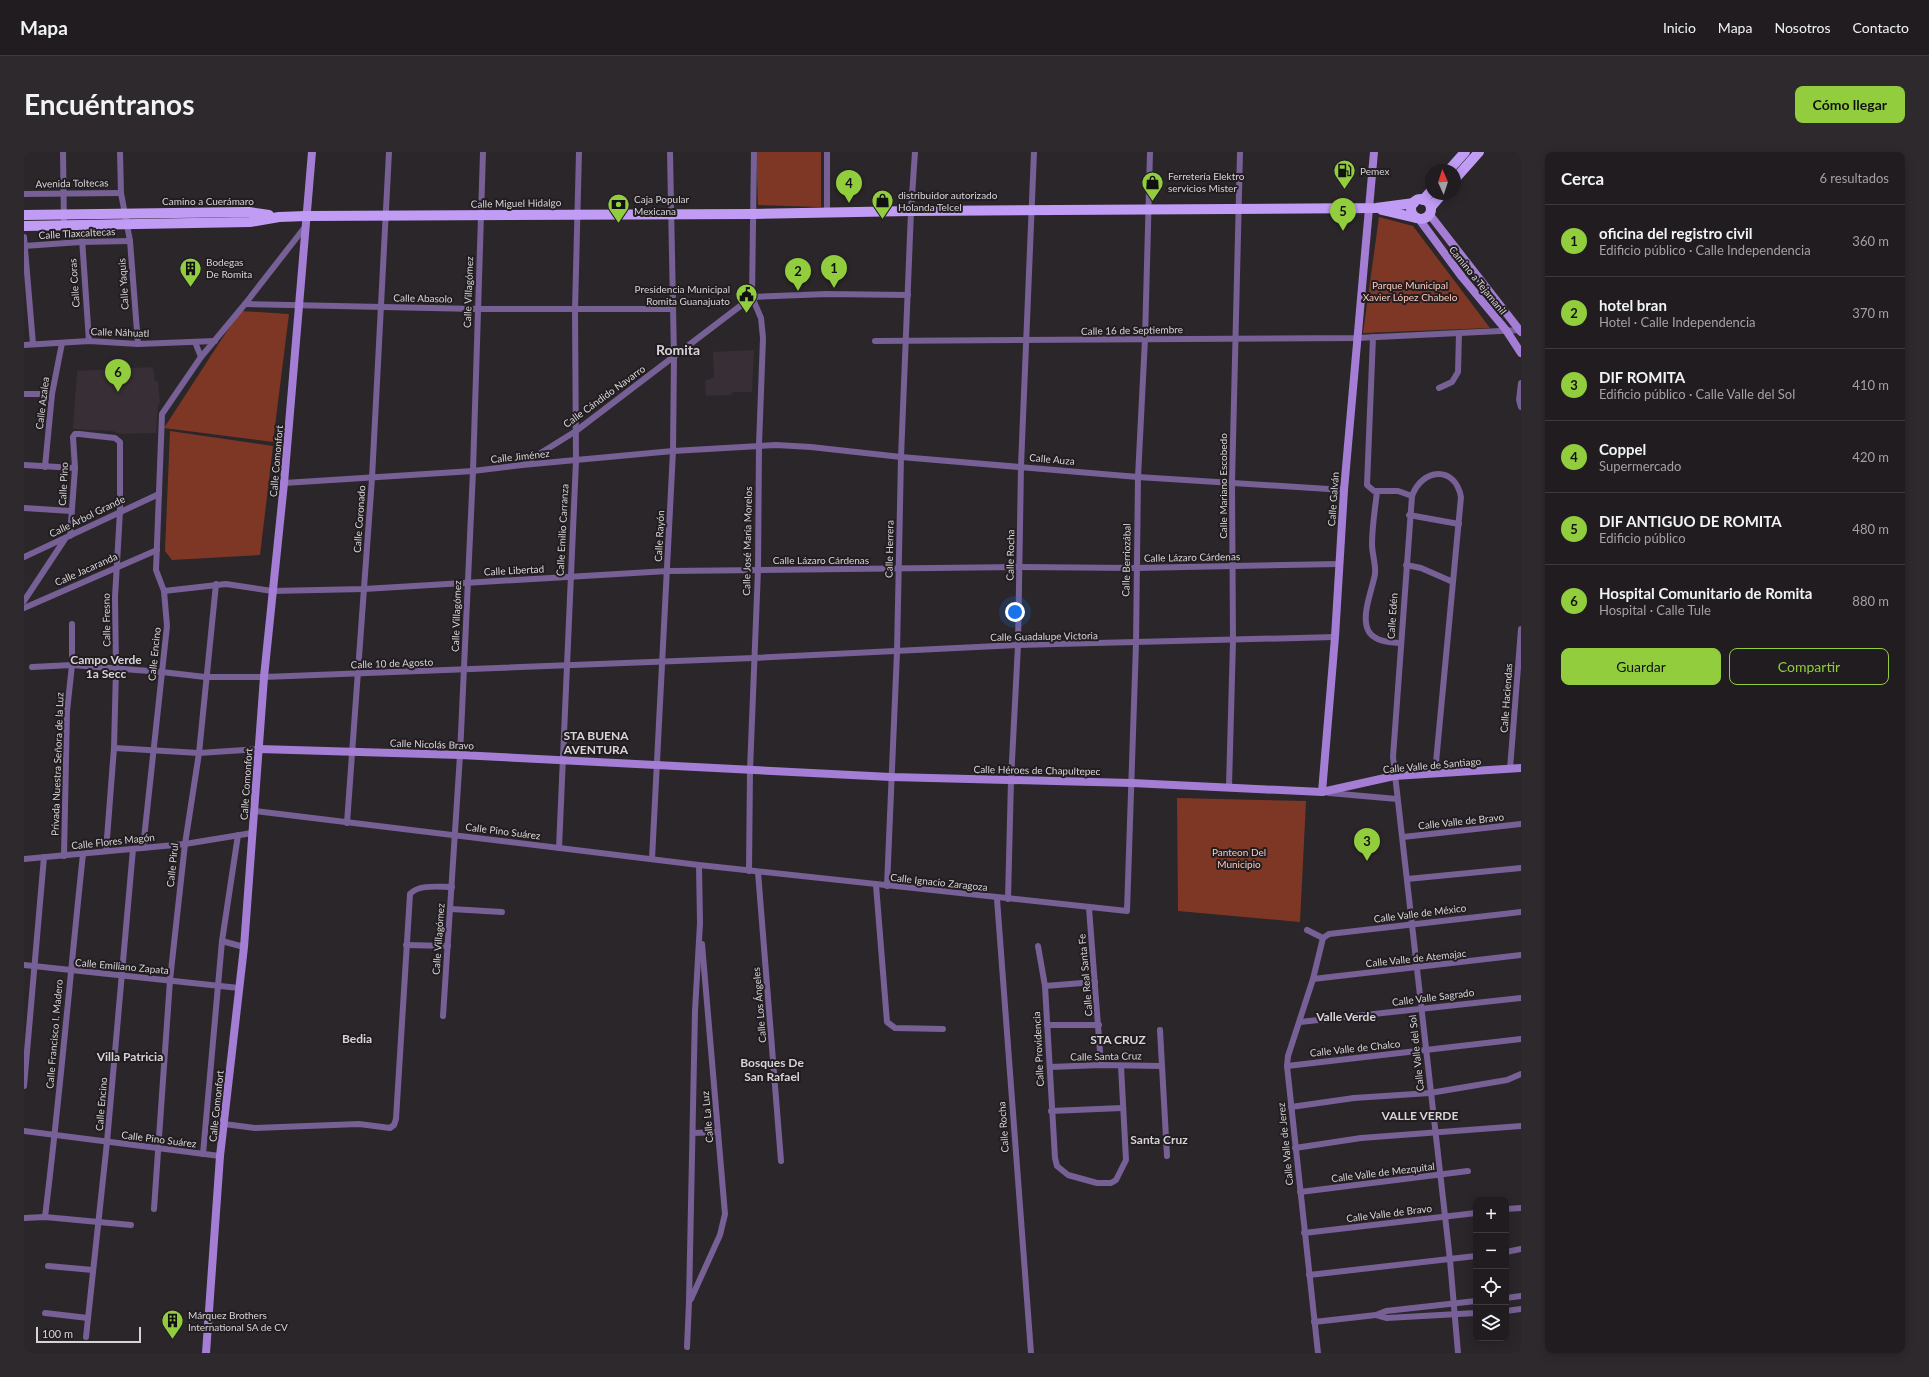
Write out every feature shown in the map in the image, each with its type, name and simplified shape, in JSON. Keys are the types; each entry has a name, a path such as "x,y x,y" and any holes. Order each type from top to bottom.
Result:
{"main road":[{"path":"1454,164 1465,152"},
{"path":"1461,173 1479,152"},
{"path":"1418,219 1411,209 1425,196"},
{"path":"1372,208 1418,219 1427,218 1438,200"},
{"path":"1372,208 1419,201"},
{"path":"1419,201 1430,211"},
{"name":"Calle Miguel Hidalgo","path":"279,217 1372,208"},
{"name":"Camino a Cuerámaro","path":"24,226 64,220 249,212 279,217"},
{"name":"Camino a Cuerámaro","path":"24,215 64,220 81,224 126,218"}],"street":[{"path":"64,152 64,220"},
{"name":"Calle Yaquis","path":"120,152 121,193 130,241 138,344"},
{"name":"Calle Comonfort","path":"206,1353 220,1156 244,947 264,677 284,483 312,152"},
{"name":"Calle Coronado","path":"347,823 372,478 389,152"},
{"name":"Calle Villagómez","path":"443,1016 460,756 473,471 483,152"},
{"name":"Calle Emilio Carranza","path":"558,848 576,461 575,310 580,152"},
{"name":"Calle Rayón","path":"652,859 673,451 674,357 670,152"},
{"name":"Calle José María Morelos","path":"749,871 750,770 758,570 759,445 763,338 761,318 752,297 754,152"},
{"path":"827,152 827,212"},
{"name":"Calle Herrera","path":"887,886 897,652 901,457 910,211 915,152"},
{"name":"Calle Rocha","path":"1008,899 1011,780 1018,645 1021,466 1034,152"},
{"name":"Calle Berriozábal","path":"1127,911 1136,644 1135,568 1145,339 1150,152"},
{"name":"Calle Mariano Escobedo","path":"1229,786 1233,641 1232,483 1240,152"},
{"name":"Calle Galván","path":"1322,792 1335,638 1344,490 1372,208 1374,152"},
{"name":"Avenida Toltecas","path":"24,194 121,193"},
{"name":"Camino a Tejamanil","path":"1430,211 1520,331"},
{"name":"Camino a Tejamanil","path":"1418,219 1462,277 1506,330 1521,353"},
{"name":"Calle Coras","path":"81,224 81,242 89,341"},
{"path":"195,342 201,357 246,304 305,227"},
{"path":"24,237 34,344"},
{"name":"Calle Tlaxcaltecas","path":"24,246 81,242 130,241"},
{"path":"752,297 827,294 908,294"},
{"name":"Calle Cándido Navarro","path":"522,465 576,431 752,297"},
{"name":"Calle Abasolo","path":"246,304 477,309 673,309"},
{"name":"Calle 16 de Septiembre","path":"875,341 1358,338 1506,330 1520,331"},
{"path":"1439,388 1452,382 1458,372 1459,333"},
{"path":"1373,337 1366,480 1370,489 1377,492 1398,491 1412,496"},
{"name":"Calle Náhuatl","path":"24,345 89,341 138,344 215,341"},
{"name":"Calle Azalea","path":"45,467 52,394 62,343"},
{"name":"Calle Encino","path":"143,848 167,626 164,591 156,570 162,414 201,357"},
{"path":"1521,383 1519,400 1521,407"},
{"path":"24,394 52,394"},
{"name":"Calle Pino","path":"67,537 75,468 73,437 75,434 108,436 116,438"},
{"name":"Calle Fresno","path":"106,851 114,748 116,567 120,511 120,442 116,438"},
{"name":"Calle Jiménez","path":"284,483 473,471 673,451 759,445"},
{"name":"Calle Auza","path":"759,445 792,445 901,457 1138,477 1344,490"},
{"path":"24,465 75,468"},
{"name":"Calle Edén","path":"1394,776 1392,747 1409,515 1412,496 1415,487 1420,481 1429,476 1438,474 1447,475 1454,480 1459,487 1461,497 1459,524"},
{"path":"1377,492 1372,544 1375,573 1366,614 1367,623 1369,632 1377,639 1400,643"},
{"name":"Calle Árbol Grande","path":"24,557 159,494"},
{"path":"24,508 71,511"},
{"path":"1409,515 1459,524 1435,773"},
{"path":"24,601 67,537"},
{"name":"Calle Jacaranda","path":"24,608 157,550"},
{"name":"Calle Lázaro Cárdenas","path":"758,570 1019,567 1135,568 1339,564"},
{"path":"1406,566 1421,568 1453,582"},
{"name":"Calle Libertad","path":"164,591 216,584 237,585 272,591 364,589 668,571 758,570"},
{"name":"Calle Pirul","path":"154,1209 170,980 185,844 198,753 216,584"},
{"name":"Privada Nuestra Señora de la Luz","path":"64,856 67,711 72,665 72,624"},
{"name":"Calle Haciendas","path":"1510,769 1520,667 1521,629"},
{"name":"Calle Guadalupe Victoria","path":"754,658 1018,645 1136,644 1335,638"},
{"name":"Calle 10 de Agosto","path":"32,667 72,665 205,677 264,677 754,658"},
{"name":"Calle Nicolás Bravo","path":"114,748 198,753 259,748 352,751 750,770"},
{"name":"Calle Valle de Santiago","path":"1322,792 1394,776 1521,768"},
{"name":"Calle Héroes de Chapultepec","path":"750,770 892,777 1229,786 1322,792"},
{"name":"Calle Valle del Sol","path":"1394,776 1403,838 1430,1093 1455,1304 1458,1353"},
{"path":"1322,792 1397,799"},
{"name":"Calle Pino Suárez","path":"255,811 749,871"},
{"name":"Calle Valle de Bravo","path":"1403,838 1521,824"},
{"name":"Calle Flores Magón","path":"24,860 185,844 252,833"},
{"path":"203,1154 222,941 238,835"},
{"name":"Calle Encino","path":"86,1337 107,1142 133,849"},
{"name":"Calle Francisco I. Madero","path":"45,1217 56,1135 70,971 83,854"},
{"path":"24,1086 36,966 44,857"},
{"name":"Calle La Luz","path":"687,1347 690,1302 696,1011 700,923 700,865"},
{"path":"1407,879 1521,868"},
{"name":"Calle Ignacio Zaragoza","path":"749,871 997,899 1127,911"},
{"name":"Calle Los Ángeles","path":"758,872 781,1161"},
{"path":"876,885 887,1022 895,1028 943,1029"},
{"path":"224,1124 255,1128 359,1124 390,1128 394,1125 396,1119 410,894 414,890 422,888 452,887"},
{"name":"Calle Rocha","path":"997,899 1031,1353"},
{"name":"Calle Real Santa Fe","path":"1089,908 1101,1065"},
{"path":"451,909 502,912"},
{"name":"Calle Valle de México","path":"1323,938 1329,934 1412,923 1521,912"},
{"name":"Calle La Luz","path":"690,1302 723,1224 724,1203 709,1010 700,923"},
{"path":"1307,930 1323,938"},
{"name":"Calle Valle de Jerez","path":"1318,1353 1287,1066 1288,1056 1313,980 1323,938"},
{"path":"222,941 244,947"},
{"path":"406,945 448,946"},
{"name":"Calle Providencia","path":"1038,946 1045,986 1051,1111 1057,1166 1068,1175 1097,1184 1111,1183 1116,1180 1126,1160 1122,1108"},
{"name":"Calle Valle de Atemajac","path":"1313,980 1521,955"},
{"name":"Calle Emiliano Zapata","path":"24,965 239,988"},
{"path":"1045,986 1095,982"},
{"name":"Calle Valle Sagrado","path":"1300,1022 1521,998"},
{"path":"24,1003 31,1004"},
{"path":"696,1011 709,1010"},
{"path":"1047,1025 1099,1024"},
{"path":"1160,1030 1161,1066 1168,1156"},
{"name":"Calle Valle de Chalco","path":"1287,1066 1521,1039"},
{"name":"Calle Santa Cruz","path":"1050,1067 1101,1065 1161,1066"},
{"path":"1051,1111 1122,1108 1121,1066"},
{"path":"1291,1107 1354,1098 1430,1093 1507,1080 1521,1074"},
{"path":"1295,1148 1361,1138 1521,1126"},
{"name":"Calle Pino Suárez","path":"24,1131 220,1156"},
{"path":"694,1134 718,1132"},
{"name":"Calle Valle de Mezquital","path":"1300,1192 1468,1171"},
{"path":"1509,1209 1521,1208"},
{"name":"Calle Valle de Bravo","path":"1304,1233 1473,1213"},
{"path":"24,1218 45,1217 131,1225"},
{"path":"1509,1251 1521,1249"},
{"path":"1309,1275 1473,1256"},
{"path":"48,1266 93,1270"},
{"path":"1509,1298 1521,1296"},
{"path":"1314,1322 1376,1315 1386,1311 1473,1301"},
{"path":"1509,1311 1521,1309"},
{"path":"45,1313 88,1318"},
{"path":"1376,1315 1387,1318 1473,1313"}],"shaded area":[{"path":"754,350 752,392 733,392 731,395 706,396 705,381 714,377 713,352"},
{"path":"153,367 155,381 158,381 160,403 158,404 156,433 120,434 112,431 73,429 77,371"}],"green space":[{"path":"756,152 821,152 821,207 758,205"},
{"name":"Parque Municipal Xavier López Chabelo","path":"1379,217 1413,226 1490,328 1363,333"},
{"path":"240,311 289,314 273,442 164,428"},
{"path":"170,431 273,446 260,555 172,560 165,551"},
{"name":"Panteon Del Municipio","path":"1177,798 1306,801 1300,922 1178,911"}],"place":[{"name":"Pemex","path":"1345,190"},
{"name":"Ferretería Elektro servicios Mister","path":"1152,202"},
{"name":"Coppel","path":"849,203"},
{"name":"distribuidor autorizado Holanda Telcel","path":"883,220"},
{"name":"Caja Popular Mexicana","path":"618,224"},
{"name":"DIF ANTIGUO DE ROMITA","path":"1343,231"},
{"name":"Bodegas De Romita","path":"190,288"},
{"name":"oficina del registro civil","path":"834,288"},
{"name":"hotel bran","path":"798,291"},
{"name":"Presidencia Municipal Romita Guanajuato","path":"746,314"},
{"name":"Hospital Comunitario de Romita","path":"118,392"},
{"name":"DIF ROMITA","path":"1367,861"},
{"name":"Márquez Brothers International SA de CV","path":"172,1340"}],"district":[{"name":"Romita","path":"678,349"},
{"name":"Campo Verde 1a Secc","path":"106,666"},
{"name":"STA BUENA AVENTURA","path":"596,742"},
{"name":"Valle Verde","path":"1346,1016"},
{"name":"Bedia","path":"357,1038"},
{"name":"STA CRUZ","path":"1118,1039"},
{"name":"Villa Patricia","path":"130,1056"},
{"name":"Bosques De San Rafael","path":"772,1069"},
{"name":"VALLE VERDE","path":"1420,1115"},
{"name":"Santa Cruz","path":"1159,1139"}]}
